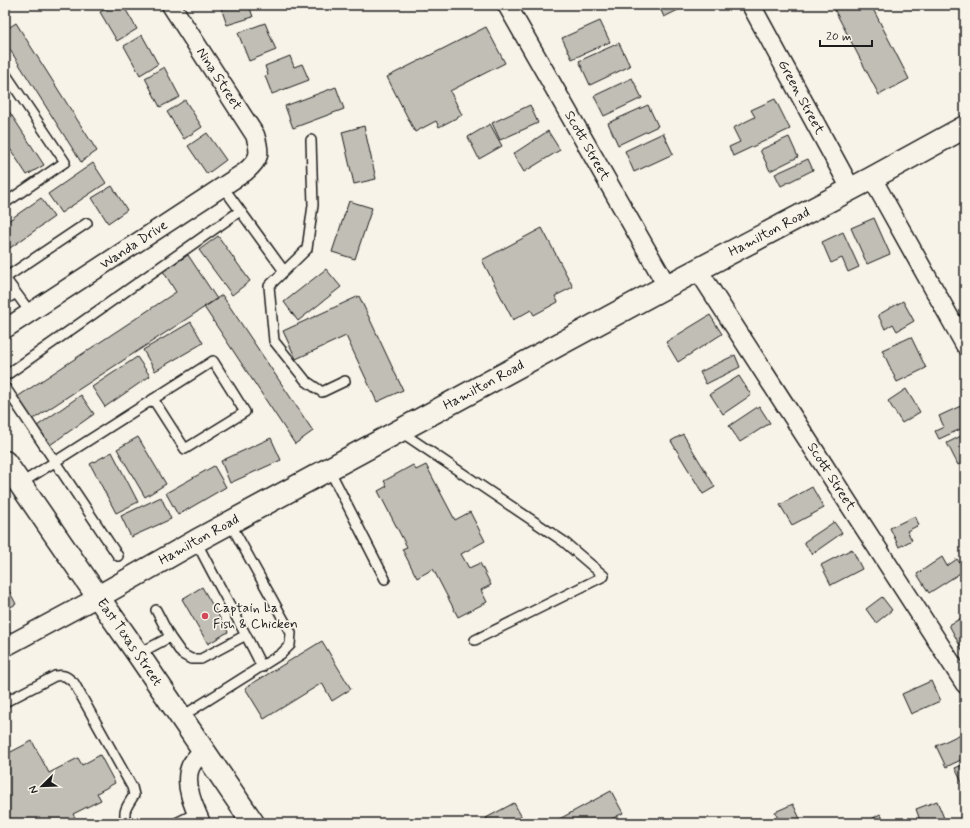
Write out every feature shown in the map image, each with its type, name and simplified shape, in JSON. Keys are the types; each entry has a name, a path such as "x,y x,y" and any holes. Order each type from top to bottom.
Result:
{"street":[{"name":"Nina Street","path":"171,5 255,135 259,147 258,156"},
{"name":"Scott Street","path":"507,5 667,286"},
{"name":"Green Street","path":"751,5 851,189"},
{"name":"Hamilton Road","path":"5,647 98,597 230,522 965,127"},
{"name":"Wanda Drive","path":"5,329 245,172 253,165 258,156"},
{"path":"872,178 965,345"},
{"name":"Scott Street","path":"698,270 965,684"},
{"name":"East Texas Street","path":"5,462 253,823"},
{"path":"199,818 193,804 189,785 189,770 196,758 204,750"}],"lane":[{"path":"5,73 65,162 5,203"},
{"path":"311,140 313,205 307,249 269,286 274,341 306,381 322,392 345,381"},
{"path":"223,187 284,271"},
{"path":"5,376 240,211"},
{"path":"30,312 5,278 87,222"},
{"path":"5,300 16,294"},
{"path":"20,484 54,462 153,399 213,361 245,412 185,450 153,399"},
{"path":"5,387 118,556"},
{"path":"400,431 563,541 604,576 476,640"},
{"path":"329,469 385,579"},
{"path":"181,717 282,654 290,646 291,634 230,522"},
{"path":"196,541 262,667"},
{"path":"156,610 182,654 191,659 201,659 246,635"},
{"path":"138,654 170,636"},
{"path":"5,702 55,676 62,674 68,677 74,683 132,787 134,795 127,806 125,814 125,820 127,823"},
{"path":"176,823 199,818"}],"building":[{"path":"113,5 123,5 137,29 117,41 100,12"},
{"path":"220,5 249,5 253,17 227,25"},
{"path":"421,5 430,5 423,9"},
{"path":"688,5 664,17 659,6"},
{"path":"832,5 871,5 909,79 879,95"},
{"path":"600,21 610,42 572,59 562,38"},
{"path":"16,23 97,151 81,162 5,42 5,30"},
{"path":"265,23 276,50 249,61 238,33"},
{"path":"486,27 505,63 450,91 462,115 439,127 436,121 415,132 387,77"},
{"path":"142,35 158,64 140,75 124,46"},
{"path":"619,43 630,66 590,85 579,61"},
{"path":"290,56 294,67 302,64 309,80 272,94 265,76 268,75 265,66"},
{"path":"164,67 180,97 160,107 145,78"},
{"path":"632,78 642,98 604,116 594,96"},
{"path":"336,87 344,109 293,128 285,106"},
{"path":"775,99 790,129 733,156 729,147 740,142 733,128 755,117 751,110"},
{"path":"185,100 202,127 184,139 167,112"},
{"path":"5,105 44,165 27,175 5,141"},
{"path":"530,105 538,123 500,140 492,123"},
{"path":"648,105 658,126 618,145 608,123"},
{"path":"490,124 502,146 479,159 468,137"},
{"path":"364,126 376,179 354,184 342,132"},
{"path":"548,131 560,150 524,172 513,154"},
{"path":"207,133 226,160 207,174 188,146"},
{"path":"663,133 673,154 634,172 625,151"},
{"path":"789,137 798,157 770,171 760,150"},
{"path":"808,159 813,170 781,186 775,174"},
{"path":"93,163 106,183 61,213 48,194"},
{"path":"112,186 127,210 108,223 92,198"},
{"path":"41,198 54,217 10,248 5,241 5,223"},
{"path":"349,201 372,208 355,259 332,252"},
{"path":"874,218 890,254 867,264 851,228"},
{"path":"542,228 573,287 555,296 558,302 534,315 531,310 513,320 482,260"},
{"path":"843,232 859,267 848,272 842,258 831,263 822,242"},
{"path":"218,236 250,281 232,295 199,250"},
{"path":"188,255 217,299 32,420 17,397 176,292 163,271"},
{"path":"326,269 341,287 298,321 284,302"},
{"path":"222,295 313,431 295,444 204,307"},
{"path":"359,296 403,390 377,402 346,336 296,359 283,331"},
{"path":"903,301 914,321 897,331 893,324 885,329 878,315"},
{"path":"710,315 722,334 678,362 666,342"},
{"path":"191,322 203,343 155,371 143,350"},
{"path":"911,337 926,368 897,382 882,350"},
{"path":"735,355 740,367 706,384 700,372"},
{"path":"137,357 150,376 105,407 92,387"},
{"path":"739,376 751,395 723,414 710,394"},
{"path":"906,389 920,412 902,423 888,401"},
{"path":"81,395 94,414 50,445 37,426"},
{"path":"965,404 965,427 939,439 935,431 944,427 939,416"},
{"path":"759,406 770,423 740,442 729,426"},
{"path":"683,434 715,487 703,494 671,441"},
{"path":"965,434 965,461 958,465 947,443"},
{"path":"138,437 166,484 145,497 117,449"},
{"path":"271,438 281,460 230,483 221,461"},
{"path":"112,452 138,502 116,513 90,464"},
{"path":"413,465 416,470 426,465 455,520 470,512 485,541 461,554 469,568 480,563 491,585 481,590 487,602 458,617 433,569 417,578 402,549 407,547 378,491 387,486 384,481"},
{"path":"214,466 226,487 178,515 166,493"},
{"path":"812,487 824,508 792,525 780,505"},
{"path":"161,497 171,519 131,537 121,516"},
{"path":"915,516 919,525 907,531 912,540 899,547 890,528"},
{"path":"834,522 842,533 812,554 804,542"},
{"path":"852,549 862,569 831,585 821,565"},
{"path":"942,557 947,566 957,559 965,570 929,593 917,574"},
{"path":"5,583 16,604 5,610"},
{"name":"Captain La Fish & Chicken","path":"202,587 228,632 208,644 182,599"},
{"path":"882,597 892,610 876,623 866,609"},
{"path":"965,616 965,655 949,625"},
{"path":"322,641 351,689 332,701 322,683 264,719 245,688"},
{"path":"931,681 940,701 911,714 902,694"},
{"path":"965,732 965,758 946,767 936,746"},
{"path":"32,741 49,773 78,758 82,765 100,755 115,783 97,793 101,800 73,814 78,823 5,823 5,755"},
{"path":"965,764 965,789 955,768"},
{"path":"611,791 623,813 604,823 552,823"},
{"path":"937,801 946,823 921,823 916,809"},
{"path":"514,803 525,823 489,823 486,818"},
{"path":"793,804 802,823 780,823 775,812"},
{"path":"880,814 886,823 865,823"}],"place":[{"name":"Captain La Fish & Chicken","path":"205,616"}]}
